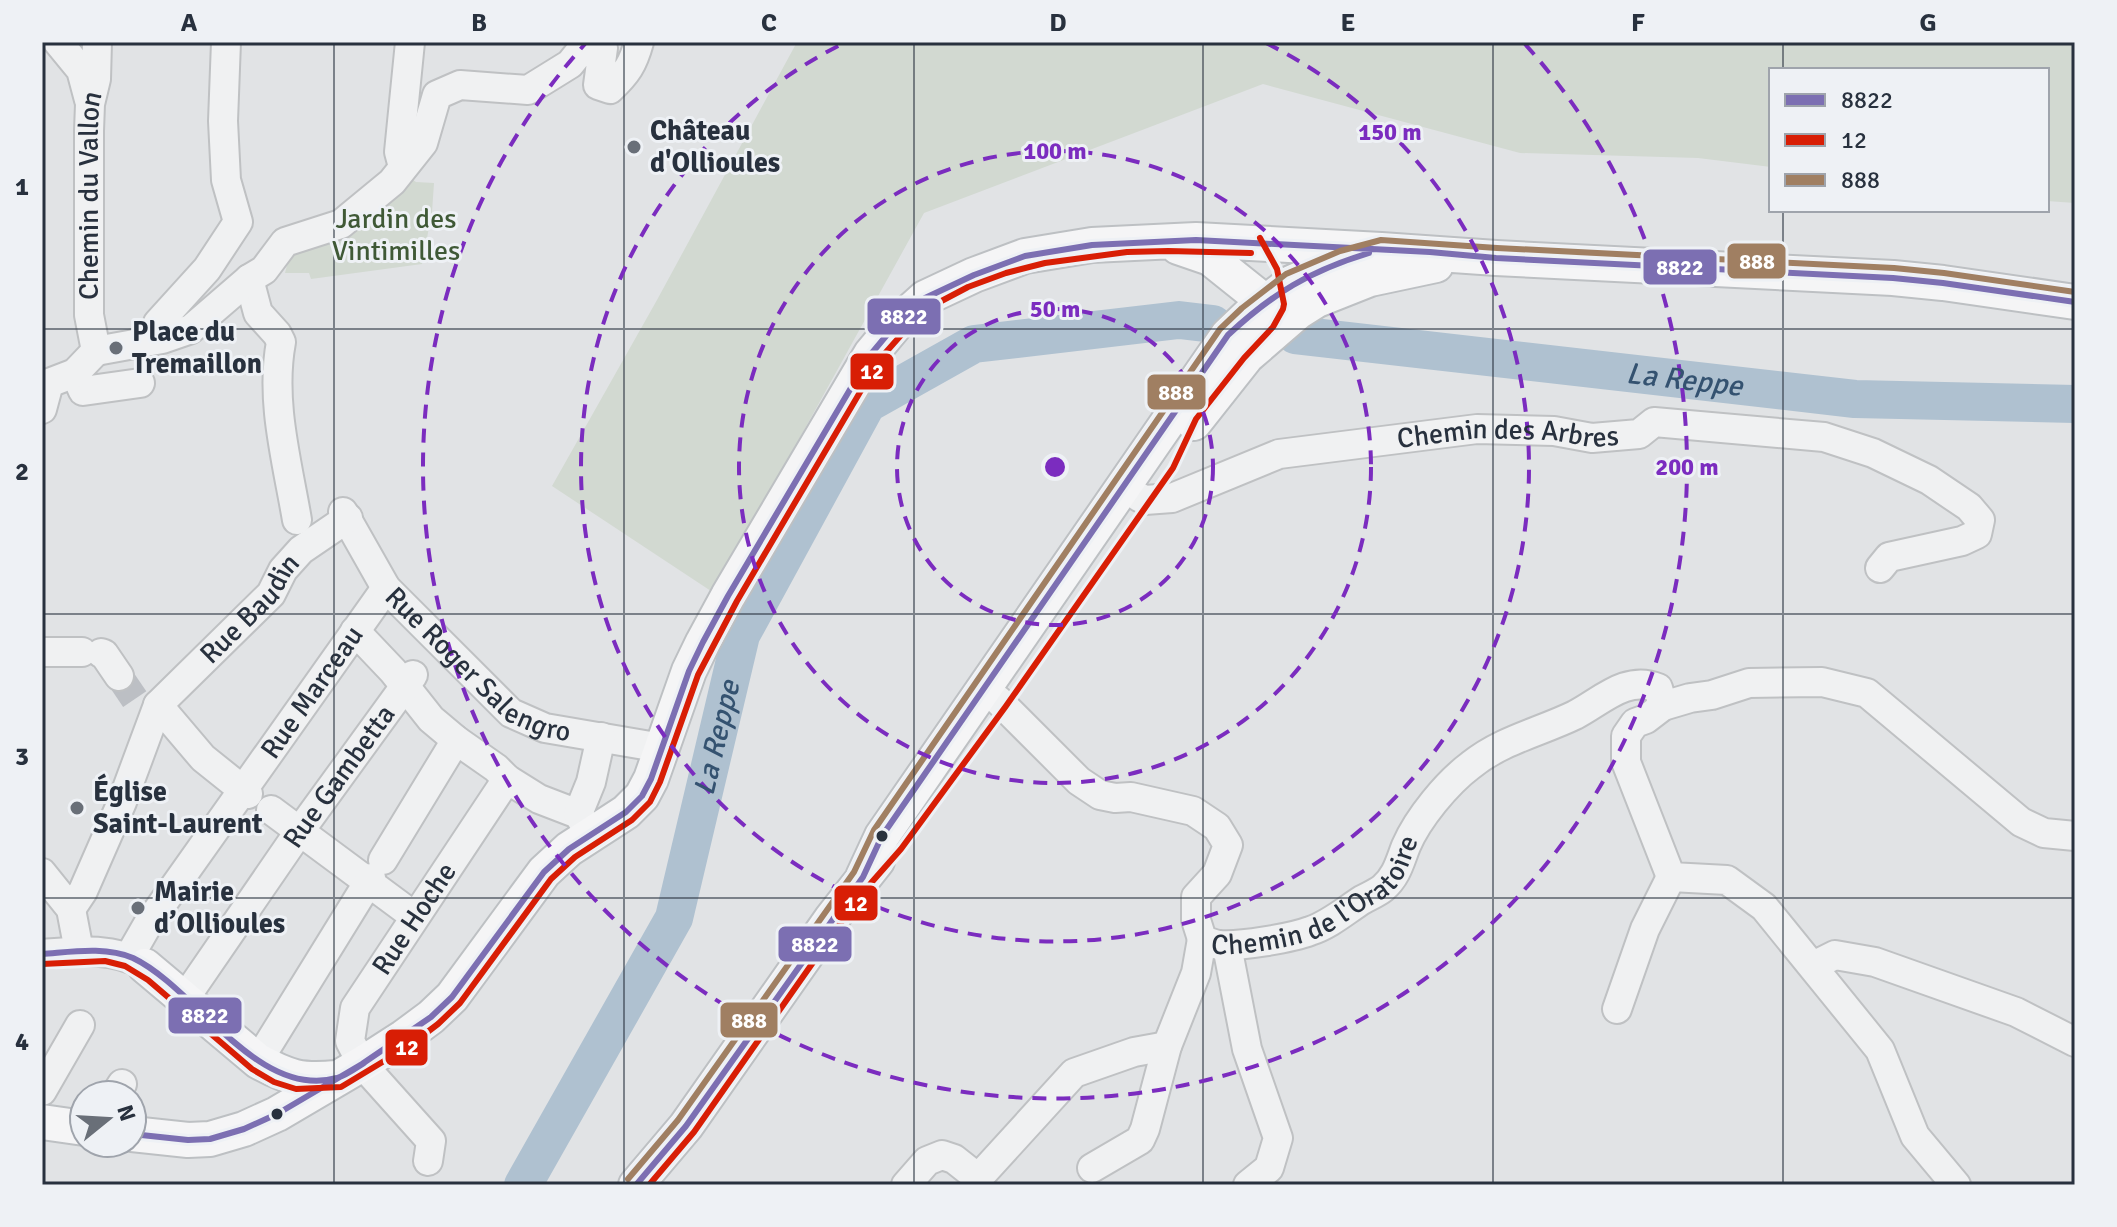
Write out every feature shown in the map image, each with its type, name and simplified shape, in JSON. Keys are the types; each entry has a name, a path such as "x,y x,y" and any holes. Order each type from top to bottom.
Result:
{"main road":[{"path":"148,1136 210,1139 253,1124 304,1099 404,1037 452,997 544,872 569,849 585,824 626,812 642,796 651,779 689,671 728,596 871,354 896,324 925,298 974,275 1025,256 1092,245 1196,240 1893,278 2075,302"},
{"path":"1158,241 1210,258 1277,304"},
{"path":"1251,243 1267,272 1277,304"},
{"path":"636,1185 686,1126 863,877 893,843 998,700 1164,463 1187,414 1236,351 1265,321 1291,283 1330,266 1381,250"},
{"path":"863,877 882,836 1228,335 1277,304 1317,300 1370,279 1421,267 1496,258"},
{"path":"1228,335 1232,305 1229,273"},
{"path":"137,961 258,1061 279,1073 297,1079 349,1071"},
{"path":"253,1124 266,1098 258,1061"},
{"path":"42,1122 68,1126"}],"street":[{"path":"58,42 81,70 90,104"},
{"name":"Chemin du Vallon","path":"94,343 89,315 90,104 96,79 97,42"},
{"path":"160,331 238,222 226,180 223,121 226,42"},
{"path":"403,167 399,152 410,42"},
{"path":"42,409 49,383 75,373 94,343 160,331 191,329 249,279 264,270 285,242 341,224 392,182 423,143 437,95 460,85 528,90 570,64 586,44 603,48 598,85 610,89 624,77 639,42"},
{"path":"249,279 258,313 281,342 278,407 299,537"},
{"path":"75,373 83,391 140,383"},
{"name":"Chemin des Arbres","path":"1139,497 1145,500 1172,498 1279,454 1477,429 1554,431 1592,438 1639,434 1654,422 1824,437 1873,453 1929,480 1969,507 1980,520 1977,534 1962,541 1889,557 1880,568"},
{"name":"Rue Roger Salengro","path":"345,515 386,588 511,713 545,728 662,748"},
{"name":"Rue Baudin","path":"148,704 271,594 299,537 345,515"},
{"name":"Rue Marceau","path":"137,961 148,924 245,792 386,588"},
{"path":"355,631 393,671 409,680 431,719 456,740 507,779 585,824 601,737"},
{"path":"439,640 459,644 470,638"},
{"path":"42,652 104,654 119,676"},
{"name":"Rue Gambetta","path":"185,998 409,680"},
{"path":"1617,1009 1645,929 1671,877 1626,762 1626,736 1635,723 1663,706 1749,683 1822,682 1867,693 2021,822 2044,833 2075,836"},
{"name":"Chemin de l'Oratoire","path":"998,700 1079,781 1100,795 1156,801 1193,811 1217,827 1228,845 1217,874 1196,897 1196,920 1215,942 1309,932 1383,888 1399,868 1406,845 1419,823 1446,788 1469,766 1496,747 1574,715 1633,684 1645,683 1658,688 1663,706"},
{"path":"71,909 83,891 122,802 148,704 203,758 245,792"},
{"path":"258,1061 456,740"},
{"name":"Rue Hoche","path":"349,1071 355,1008 507,779"},
{"path":"271,810 299,832 374,874 414,916"},
{"path":"42,873 71,909 79,951"},
{"path":"1671,877 1727,880 1764,907 1880,1050 1915,1136 1956,1185"},
{"path":"1092,1168 1140,1140 1167,1046 1196,973 1215,942"},
{"path":"1215,942 1278,1138 1269,1168 1248,1185"},
{"path":"42,954 106,951 137,961"},
{"path":"1813,966 1835,955 1875,962 2016,1012 2075,1042"},
{"path":"42,1091 80,1025"},
{"path":"906,1185 927,1161 942,1155 954,1159 973,1174 981,1175 1074,1073 1134,1052 1167,1046"},
{"path":"349,1071 431,1141 428,1161"}],"green space":[{"path":"797,42 2075,42 2075,203 2049,201 2049,68 1769,68 1769,167 1698,158 1520,153 1263,84 924,213 714,593 552,486"},
{"name":"Jardin des Vintimilles","path":"407,176 416,182 434,183 422,264 311,279 309,273 285,273 290,254"}],"waterway":[{"name":"La Reppe","path":"523,1185 674,918 741,635 867,404 974,344 1179,320 1213,324"},
{"name":"La Reppe","path":"1295,335 1855,399 2075,404"}],"tunnel":[{"path":"119,676 138,704"}],"transit line":[{"name":"12","path":"649,1185 694,1132 840,924 901,849 1006,706 1173,468 1196,419 1273,327 1284,304 1277,269 1260,238"},
{"name":"8822","path":"148,1136 210,1139 244,1129 277,1114 362,1064 431,1017 452,997 544,872 569,849 626,812 642,796 703,642 871,354 896,324 925,298 974,275 1025,256 1092,245 1196,240 1893,278 2075,302"},
{"name":"888","path":"628,1179 678,1120 854,872 874,830 1220,329 1286,274 1340,251 1381,240 1894,268 2075,292"},
{"name":"12","path":"42,964 105,961 125,966 148,980 252,1069 274,1082 296,1089 341,1087 409,1046 438,1024 460,1003 551,879 575,857 632,820 650,802 698,675 737,601 879,360 918,316 968,287 1045,263 1127,252 1251,253"},
{"name":"8822","path":"636,1185 686,1126 863,877 882,836 1228,335 1293,285 1369,253"},
{"name":"8822","path":"42,954 100,951 133,958 180,992 254,1058 280,1073 308,1080 337,1078 364,1063"}],"place":[{"name":"Château d'Ollioules","path":"634,147"},
{"name":"Place du Tremaillon","path":"116,348"},
{"name":"Église Saint-Laurent","path":"77,808"},
{"name":"Mairie d’Ollioules","path":"138,908"}]}
